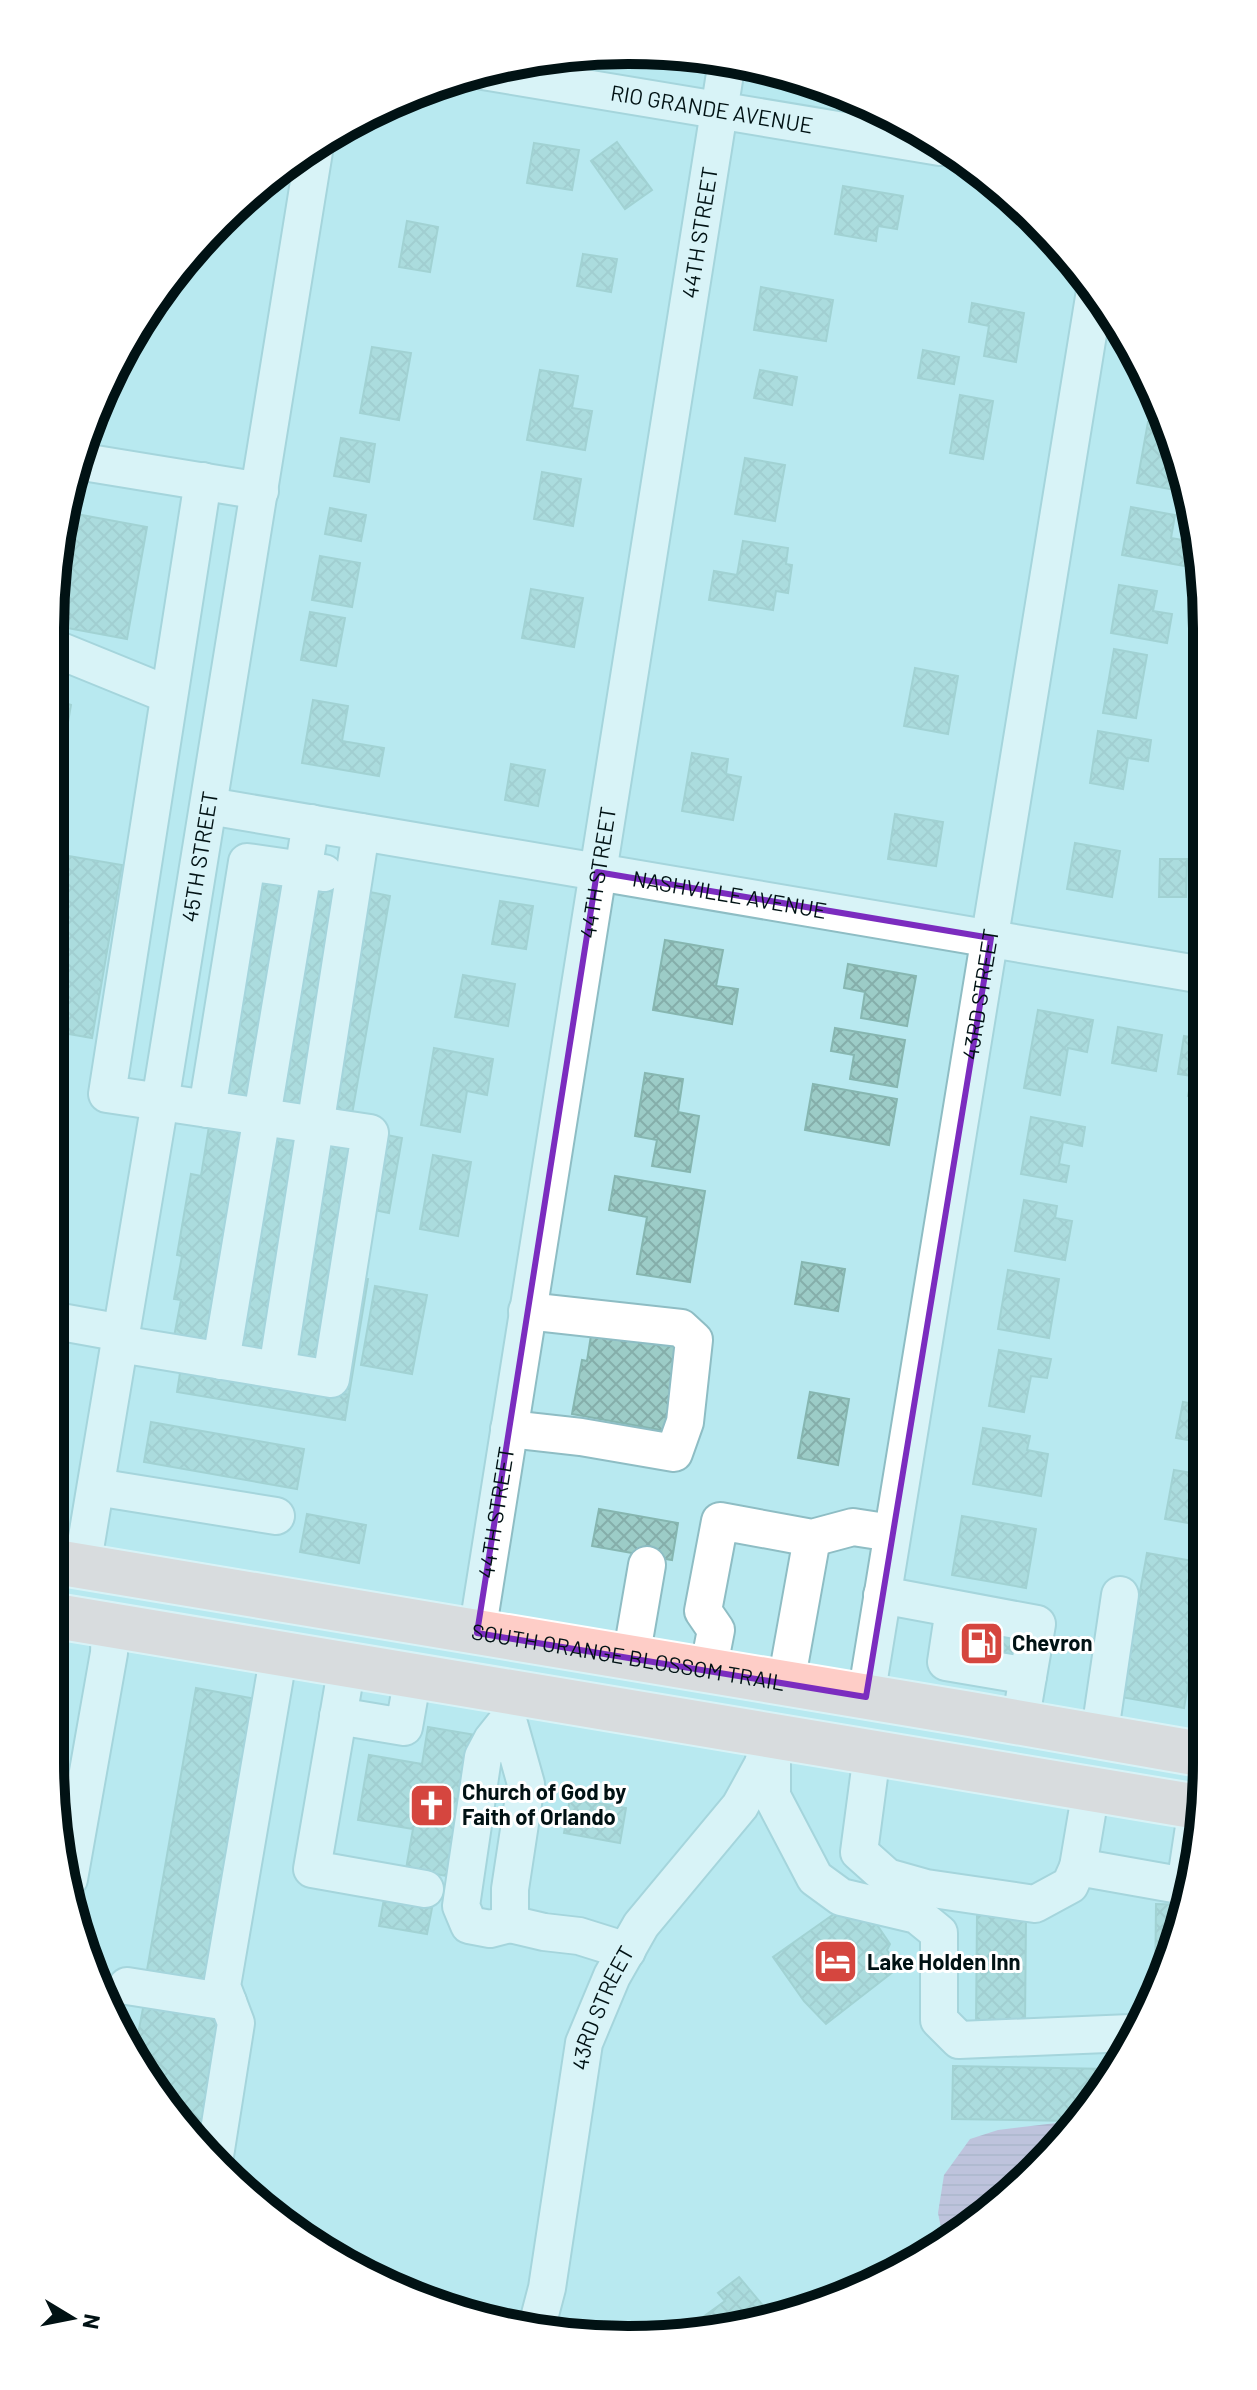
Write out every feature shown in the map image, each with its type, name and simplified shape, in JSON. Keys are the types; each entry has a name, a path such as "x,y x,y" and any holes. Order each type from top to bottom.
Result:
{"main road":[{"name":"SOUTH ORANGE BLOSSOM TRAIL","path":"64,1569 212,1589 631,1658 716,1608 786,1683 1193,1753"},
{"path":"110,1624 131,1602 160,1591 212,1589"},
{"path":"64,1617 413,1676 511,1706 772,1737 1191,1806"}],"street":[{"name":"44TH STREET","path":"477,1633 725,73"},
{"name":"RIO GRANDE AVENUE","path":"513,76 916,143"},
{"name":"45TH STREET","path":"64,1562 96,1487 312,161"},
{"name":"43RD STREET","path":"866,1697 1092,307"},
{"path":"89,463 260,491"},
{"path":"64,1324 221,1361 331,1379 370,1133 107,1094 203,481"},
{"path":"64,652 169,695"},
{"name":"NASHVILLE AVENUE","path":"209,806 1193,973"},
{"path":"221,1361 311,823"},
{"path":"277,1370 361,832"},
{"path":"207,1109 247,862 354,878"},
{"path":"509,1429 581,1437 674,1453 685,1422 694,1340 681,1328 527,1311"},
{"path":"96,1487 276,1516"},
{"path":"716,1608 720,1521 812,1538 853,1527 892,1533"},
{"path":"786,1683 812,1538"},
{"path":"631,1658 647,1565"},
{"path":"882,1595 986,1641 1020,1723"},
{"path":"1099,1738 1120,1595"},
{"path":"73,1858 109,1653 110,1624"},
{"path":"216,2147 236,2023 222,1986 279,1653"},
{"path":"347,1665 312,1869 425,1889"},
{"path":"338,1716 404,1727 413,1676"},
{"path":"511,1706 483,1757 461,1906 469,1925 490,1929 510,1924 579,1936 627,1951"},
{"path":"510,1924 510,1889 526,1784 511,1706"},
{"path":"772,1737 777,1805 815,1878 841,1897 917,1915 939,1933 939,2020 959,2040 1123,2033"},
{"name":"43RD STREET","path":"539,2318 547,2288 584,2043 612,1976 641,1925 740,1806 762,1766 772,1737"},
{"path":"872,1754 859,1852 887,1877 926,1888 1035,1904 1070,1885 1078,1867 1091,1790"},
{"path":"1078,1867 1179,1885"},
{"path":"127,1986 228,2002"}],"highlighted area":[{"path":"597,872 991,938 866,1697 477,1633"}],"shaded area":[{"path":"1062,2122 1001,2186 942,2231 938,2213 944,2175 970,2139 998,2130"}],"building":[{"path":"617,142 652,190 625,209 591,161"},
{"path":"534,143 579,150 572,190 527,183"},
{"path":"843,186 903,196 897,229 878,226 876,241 835,234"},
{"path":"407,221 438,227 430,272 399,267"},
{"path":"583,254 617,259 611,292 577,286"},
{"path":"761,287 833,300 826,341 754,330"},
{"path":"972,303 1024,313 1016,362 984,356 989,326 969,322"},
{"path":"372,347 411,353 399,420 360,413"},
{"path":"923,350 959,357 954,384 918,378"},
{"path":"540,370 578,376 572,408 592,411 585,450 527,440"},
{"path":"760,370 797,377 792,405 754,398"},
{"path":"960,395 993,401 983,459 950,453"},
{"path":"1148,422 1154,423 1176,490 1137,483"},
{"path":"341,438 375,444 369,482 334,476"},
{"path":"745,458 785,465 775,521 735,514"},
{"path":"542,472 581,479 573,526 534,519"},
{"path":"1131,507 1175,515 1171,538 1186,540 1185,566 1122,555"},
{"path":"330,508 366,515 361,541 325,534"},
{"path":"76,514 147,527 127,639 64,627 65,592"},
{"path":"743,541 788,548 786,564 792,565 788,593 776,591 773,610 709,600 714,571 737,575"},
{"path":"320,556 360,563 352,607 312,600"},
{"path":"1119,585 1157,591 1153,611 1172,614 1167,643 1111,633"},
{"path":"531,589 583,598 574,647 522,638"},
{"path":"310,612 345,618 336,666 301,660"},
{"path":"1114,649 1147,655 1136,718 1103,713"},
{"path":"915,668 958,676 948,734 904,726"},
{"path":"313,700 348,706 342,741 384,748 379,776 302,763"},
{"path":"64,703 71,705 64,745"},
{"path":"1098,731 1151,740 1148,761 1128,758 1123,789 1090,783"},
{"path":"692,753 728,759 726,774 741,777 733,820 682,811"},
{"path":"511,764 545,770 538,806 505,800"},
{"path":"895,814 943,822 936,866 888,859"},
{"path":"1075,843 1120,851 1112,897 1067,889"},
{"path":"64,855 122,865 92,1038 64,1033"},
{"path":"1160,859 1187,859 1186,897 1159,897"},
{"path":"253,868 291,874 254,1103 217,1097"},
{"path":"312,879 343,884 304,1112 272,1107"},
{"path":"365,891 390,896 351,1120 326,1116"},
{"path":"500,901 533,906 526,949 492,944"},
{"path":"665,940 723,950 716,986 738,989 732,1024 653,1010"},
{"path":"848,964 916,976 907,1026 861,1018 865,992 844,988"},
{"path":"463,975 515,984 508,1026 455,1017"},
{"path":"1038,1010 1093,1020 1087,1052 1068,1048 1060,1095 1024,1088"},
{"path":"1118,1027 1162,1035 1156,1071 1112,1063"},
{"path":"835,1028 905,1040 897,1087 850,1079 854,1055 831,1051"},
{"path":"1184,1036 1193,1037 1193,1097 1188,1096 1192,1076 1178,1074"},
{"path":"434,1048 493,1059 487,1095 467,1091 460,1132 421,1125"},
{"path":"645,1073 683,1079 678,1112 699,1116 690,1172 652,1166 657,1140 635,1136"},
{"path":"813,1084 897,1099 889,1145 805,1130"},
{"path":"1031,1117 1085,1127 1082,1146 1063,1142 1059,1164 1069,1166 1066,1182 1021,1174"},
{"path":"210,1120 250,1126 213,1343 174,1337 181,1300 174,1299 182,1256 177,1255 191,1174 201,1176"},
{"path":"271,1130 302,1135 266,1351 235,1346"},
{"path":"382,1134 402,1138 389,1213 369,1209"},
{"path":"324,1138 356,1144 318,1360 286,1355"},
{"path":"433,1155 471,1162 458,1236 420,1229"},
{"path":"615,1176 705,1191 690,1282 637,1274 647,1217 609,1210"},
{"path":"1024,1200 1057,1206 1055,1218 1072,1221 1065,1260 1015,1251"},
{"path":"802,1262 845,1269 838,1311 795,1304"},
{"path":"1008,1270 1059,1279 1049,1338 998,1329"},
{"path":"355,1277 368,1279 349,1395 338,1393"},
{"path":"375,1286 427,1295 412,1374 361,1365"},
{"path":"592,1329 681,1345 666,1431 572,1414 582,1360 587,1361"},
{"path":"999,1350 1051,1359 1047,1378 1031,1376 1024,1412 989,1406"},
{"path":"181,1367 349,1395 345,1420 177,1392"},
{"path":"810,1392 849,1399 838,1465 798,1458"},
{"path":"1183,1402 1193,1404 1193,1441 1176,1438"},
{"path":"151,1422 304,1449 297,1489 144,1462"},
{"path":"983,1428 1030,1436 1027,1450 1048,1454 1041,1496 973,1484"},
{"path":"1174,1470 1193,1473 1193,1524 1165,1519"},
{"path":"599,1509 678,1523 672,1560 592,1546"},
{"path":"307,1514 366,1525 359,1563 300,1552"},
{"path":"962,1516 1036,1529 1026,1588 952,1575"},
{"path":"1147,1553 1193,1561 1193,1657 1184,1708 1121,1697"},
{"path":"956,1621 1018,1632 1014,1658 951,1648"},
{"path":"196,1688 261,1700 211,1988 146,1976"},
{"path":"428,1727 476,1735 453,1877 406,1869 413,1829 358,1820 369,1755 422,1764"},
{"path":"570,1798 626,1808 620,1843 564,1833"},
{"path":"384,1899 432,1908 427,1934 379,1926"},
{"name":"Lake Holden Inn","path":"848,1904 867,1910 890,1944 887,1950 898,1968 826,2024 804,2001 773,1957"},
{"path":"1156,1904 1175,1905 1163,1943 1155,1964"},
{"path":"977,1915 1026,1915 1025,2026 976,2026"},
{"path":"144,2003 229,2018 207,2137 159,2075 137,2039"},
{"path":"953,2066 1102,2069 1063,2121 952,2119"},
{"path":"739,2277 766,2309 697,2322 725,2301 718,2293"}],"tunnel":[{"path":"979,1625 988,1654"}],"place":[{"name":"Chevron","path":"981,1643"},
{"name":"Church of God by Faith of Orlando","path":"431,1805"},
{"name":"Lake Holden Inn","path":"836,1962"}]}
